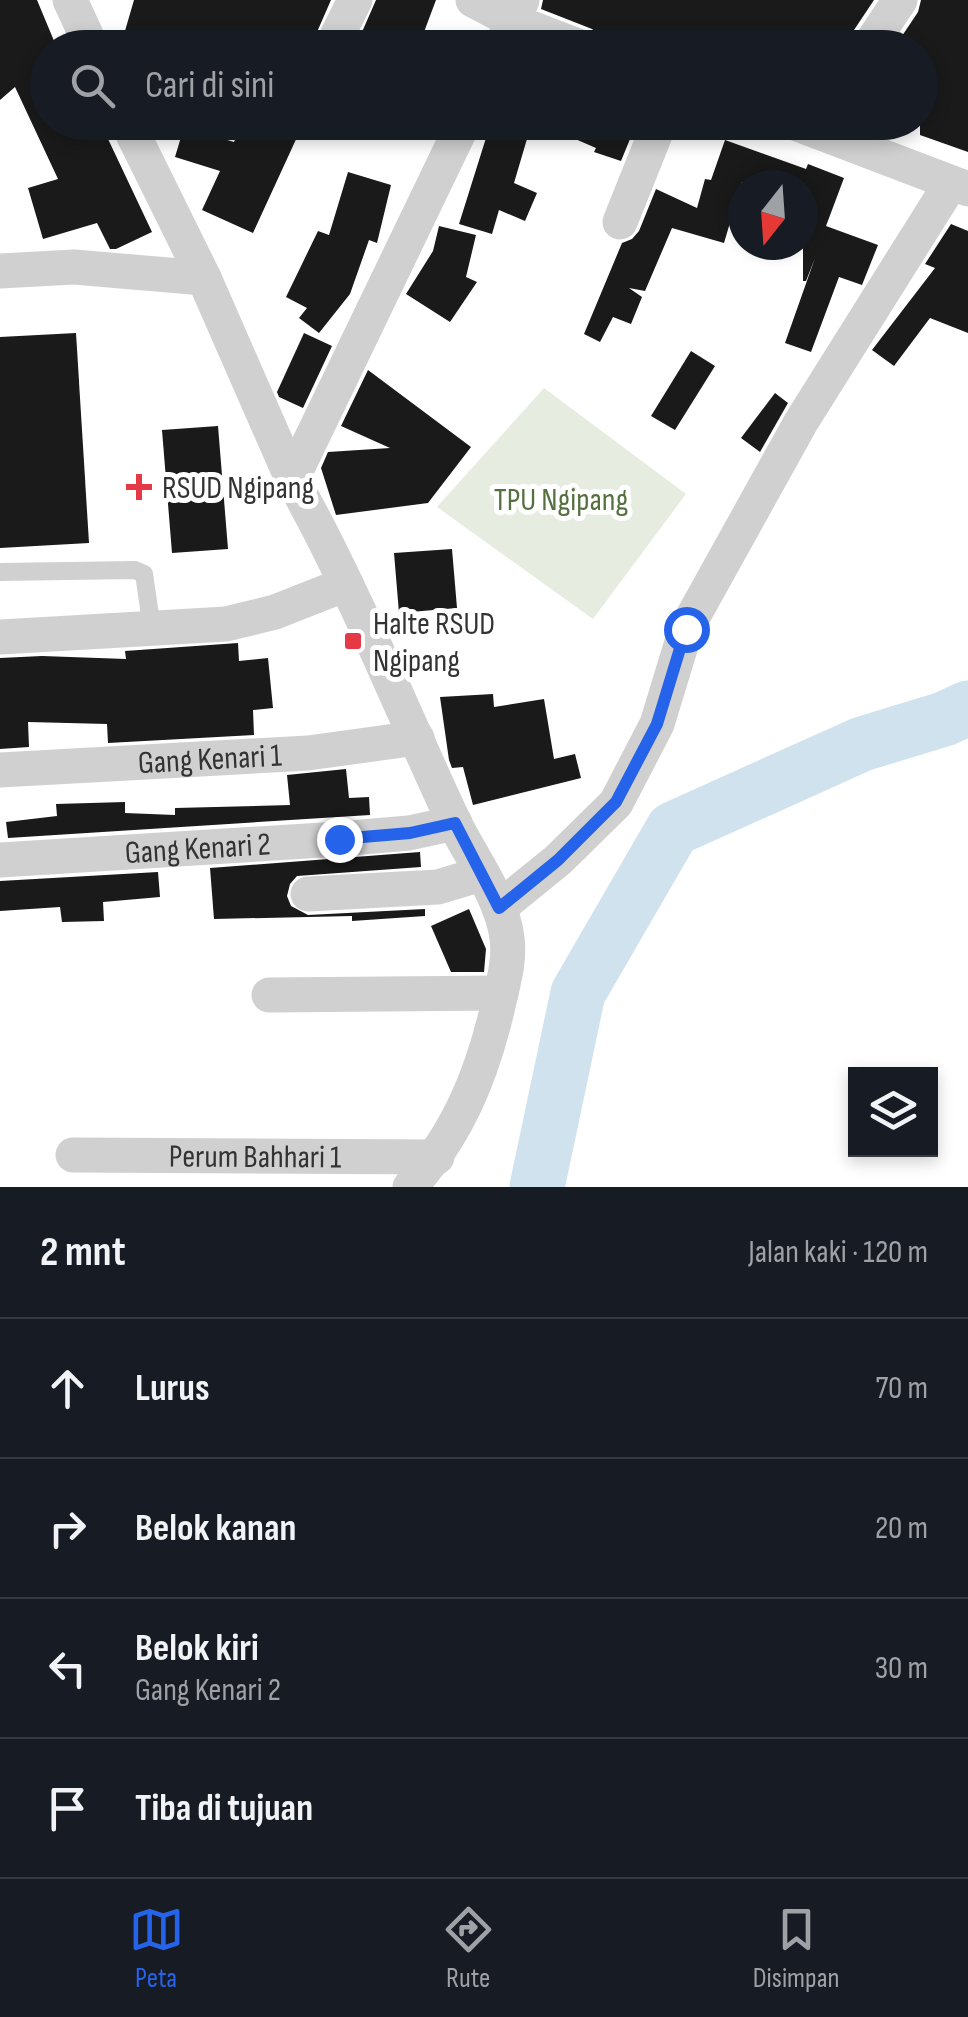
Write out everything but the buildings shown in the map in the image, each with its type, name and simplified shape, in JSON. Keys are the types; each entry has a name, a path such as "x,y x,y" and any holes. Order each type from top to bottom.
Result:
{"street":[{"path":"70,0 84,30"},
{"path":"339,30 355,0"},
{"path":"473,0 512,23"},
{"path":"880,30 900,0"},
{"path":"137,140 204,278 292,479 346,584 505,924 508,958 472,1093 437,1157 410,1187"},
{"path":"292,479 455,140"},
{"path":"620,222 653,140"},
{"path":"499,908 558,860 616,802 657,724 686,629 801,422 960,186 845,140"},
{"path":"0,271 74,267 204,278"},
{"path":"0,637 226,624 275,612 346,584"},
{"name":"Gang Kenari 1","path":"0,770 308,753 417,738"},
{"name":"Gang Kenari 2","path":"0,860 339,839 410,833 455,823"},
{"path":"308,894 438,887 481,874"},
{"path":"269,995 501,993"},
{"name":"Perum Bahhari 1","path":"73,1154 437,1157"}],"lane":[{"path":"0,572 135,570 147,580 152,628"}],"green space":[{"name":"TPU Ngipang","path":"544,388 686,494 593,619 437,507"}],"waterway":[{"path":"537,1187 578,993 673,829 862,744 968,708"}],"place":[{"name":"RSUD Ngipang","path":"139,487"},
{"name":"Halte RSUD Ngipang","path":"353,641"}],"route":[{"path":"339,839 410,833 455,823 499,908 558,860 616,802 657,724 686,629"}]}
